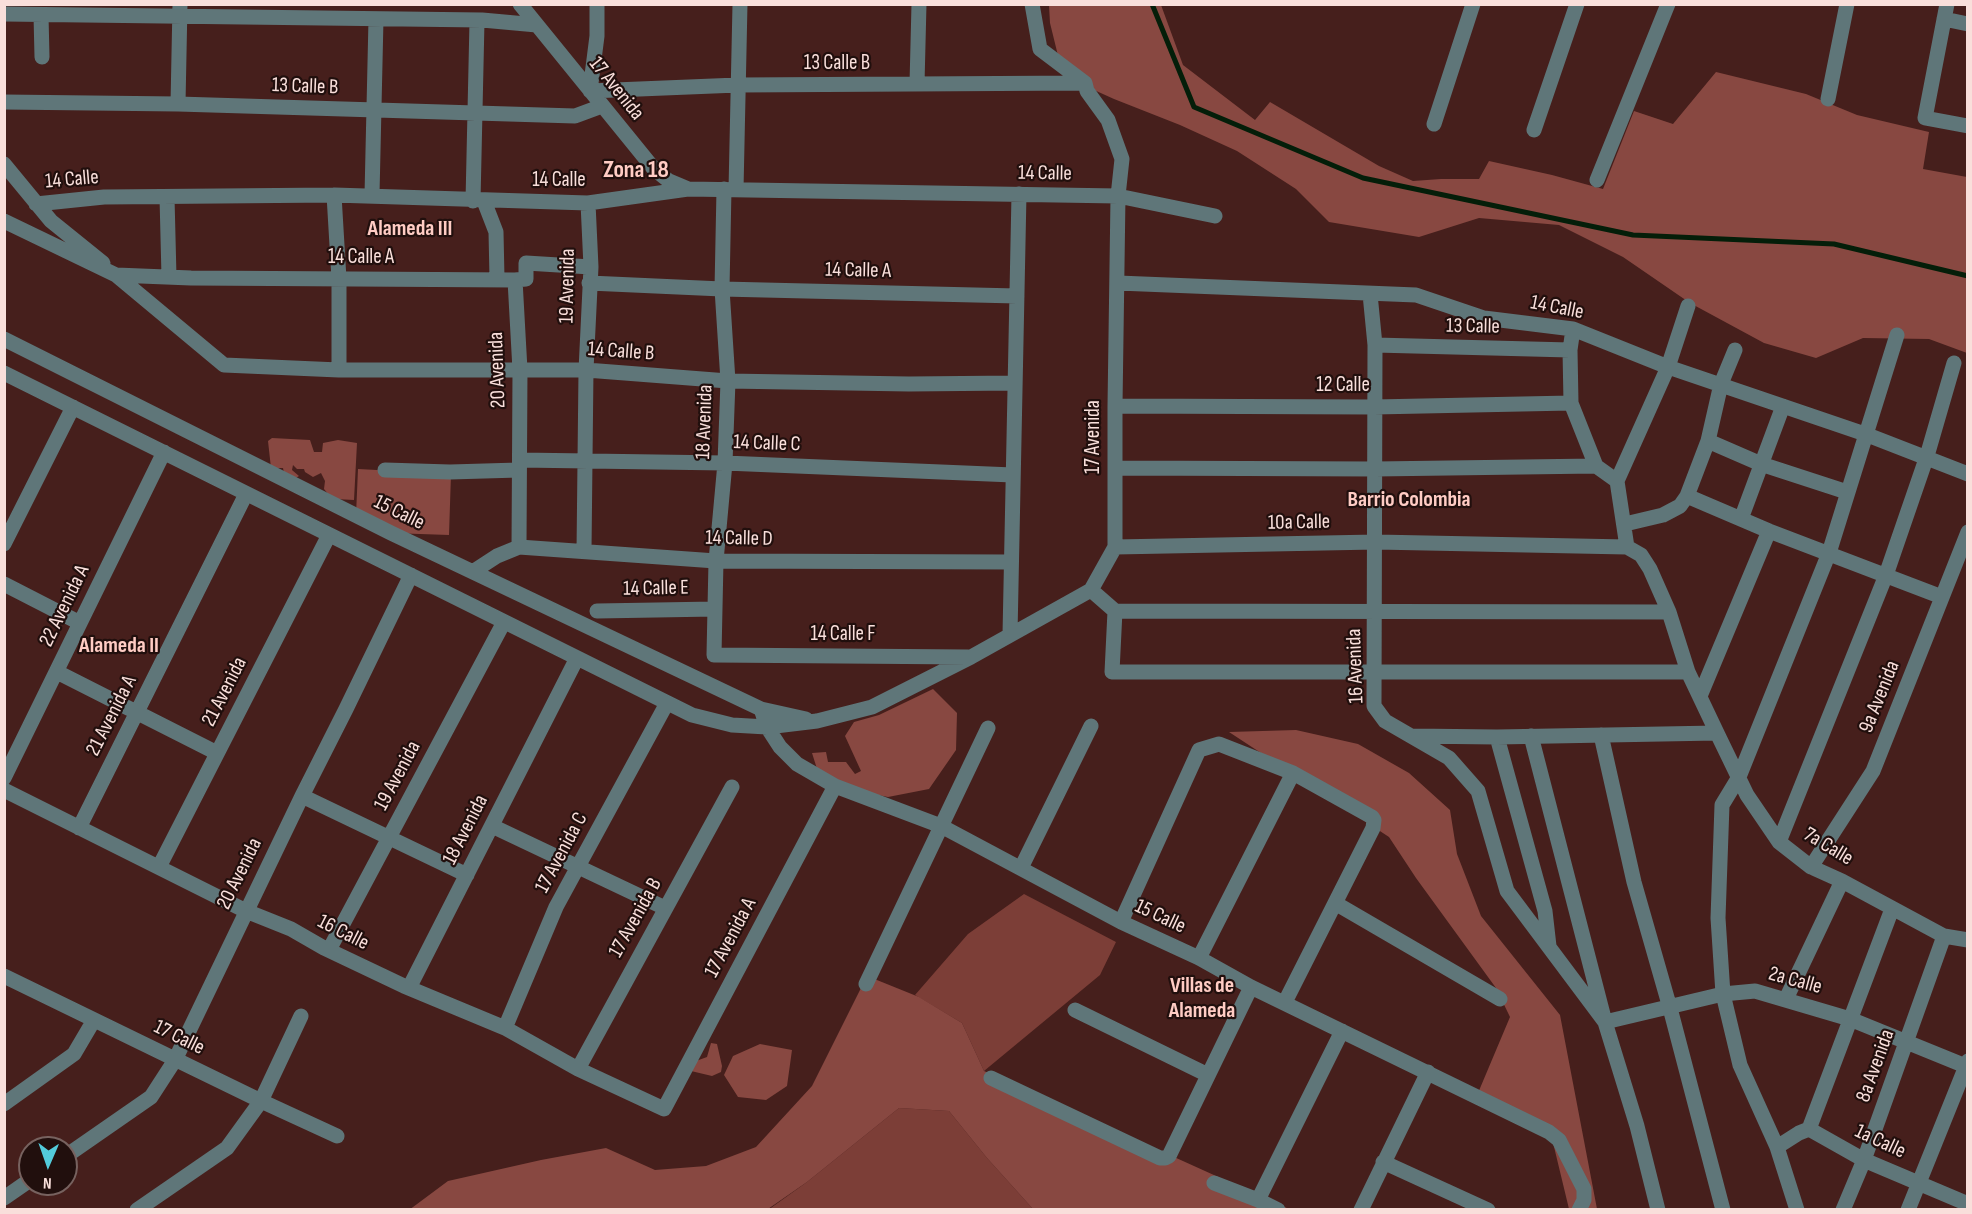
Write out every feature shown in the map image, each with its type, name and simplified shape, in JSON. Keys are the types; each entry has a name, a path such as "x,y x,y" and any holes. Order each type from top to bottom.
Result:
{"street":[{"name":"17 Avenida","path":"520,4 654,170 669,181 688,189"},
{"path":"590,91 597,36 597,4"},
{"name":"18 Avenida","path":"714,655 716,561 725,463 728,381 722,289 738,85 740,4"},
{"path":"917,84 919,4"},
{"name":"17 Avenida","path":"1032,4 1040,49 1085,84 1108,120 1122,159 1118,196 1115,547 1091,590"},
{"path":"1434,124 1473,4"},
{"path":"1534,129 1577,4"},
{"path":"1597,180 1668,4"},
{"path":"1828,99 1847,4"},
{"path":"4,14 44,11 180,10 329,12 376,20 504,21 537,25"},
{"path":"178,104 180,10"},
{"path":"42,57 44,11"},
{"path":"1968,24 1945,12 1924,118 1968,126"},
{"path":"372,195 376,20"},
{"path":"477,21 476,113 479,201 496,232 497,278"},
{"name":"13 Calle B","path":"590,91 738,85 1085,84"},
{"name":"13 Calle B","path":"4,102 178,104 575,116 602,106"},
{"path":"4,164 51,221 116,275"},
{"name":"14 Calle","path":"36,204 104,197 334,195 588,203 688,189 730,189 1118,196 1215,216"},
{"path":"1010,635 1019,194"},
{"path":"334,195 339,279 339,370"},
{"path":"167,196 169,277"},
{"name":"19 Avenida","path":"584,551 586,370 591,267 588,203"},
{"name":"14 Calle A","path":"4,221 116,275 224,365"},
{"path":"515,280 526,279 526,263 591,267"},
{"name":"14 Calle A","path":"116,275 515,280"},
{"name":"20 Avenida","path":"515,280 520,370 519,547"},
{"name":"14 Calle A","path":"589,283 722,289 1017,296"},
{"name":"14 Calle","path":"1118,283 1416,295 1484,318 1574,329 1668,367 1927,456 1968,474"},
{"name":"16 Avenida","path":"1370,294 1375,345 1374,705 1385,721 1449,758 1478,791 1507,891 1605,1022"},
{"path":"1627,547 1617,481 1668,367 1688,306"},
{"path":"1574,329 1570,350 1571,403 1596,466 1617,481"},
{"path":"1797,1209 1778,1147 1740,1065 1723,994 1718,918 1722,805 1739,777 1829,553 1897,335"},
{"name":"15 Calle","path":"4,339 392,533 761,709 767,727 780,747 797,764 835,786 941,826 1121,922 1199,958 1251,987 1549,1132 1559,1140 1584,1189 1584,1200 1579,1209"},
{"name":"13 Calle","path":"1375,345 1570,350"},
{"path":"1625,524 1663,515 1680,506 1688,496 1708,441 1721,384 1735,350"},
{"path":"1779,842 1886,575 1927,456 1954,363"},
{"name":"14 Calle B","path":"224,365 339,370 586,370 728,381 909,384 1015,382"},
{"path":"4,373 667,703 692,715 732,725 767,727 817,721 872,707 971,657 1091,590 1115,611 1669,612"},
{"name":"12 Calle","path":"1115,406 1374,407 1571,403"},
{"path":"1741,519 1783,406"},
{"path":"4,544 73,407"},
{"path":"1708,441 1761,464 1847,492"},
{"name":"22 Avenida A","path":"4,778 164,453"},
{"name":"14 Calle C","path":"385,470 450,472 519,465 586,462 725,463 1012,475"},
{"path":"1115,468 1375,470 1596,466"},
{"name":"21 Avenida A","path":"79,828 246,494"},
{"path":"1688,496 1769,531 1942,597"},
{"path":"1700,696 1769,531"},
{"name":"9a Avenida","path":"1811,867 1873,771 1968,532"},
{"name":"21 Avenida","path":"159,867 329,535"},
{"name":"10a Calle","path":"1115,547 1376,542 1627,547"},
{"name":"14 Calle D","path":"474,571 497,556 519,547 716,561 1011,562"},
{"name":"7a Calle","path":"1627,547 1641,555 1650,569 1669,612 1688,672 1747,795 1779,842 1811,867 1842,881 1944,936 1968,940"},
{"name":"20 Avenida","path":"78,1148 151,1097 175,1059 411,575"},
{"path":"4,584 80,623"},
{"name":"14 Calle E","path":"597,611 715,609"},
{"path":"1115,611 1112,672 1688,672"},
{"name":"19 Avenida","path":"329,950 504,622"},
{"name":"14 Calle F","path":"714,655 971,657"},
{"name":"18 Avenida","path":"409,988 577,658"},
{"path":"57,672 217,753"},
{"name":"17 Avenida C","path":"505,1028 556,908 667,703"},
{"path":"761,709 817,721"},
{"path":"1021,868 1091,726"},
{"path":"866,984 988,728"},
{"path":"1412,736 1497,737 1717,733"},
{"path":"1601,735 1634,882 1723,1209"},
{"path":"1531,736 1605,1022 1637,1126 1658,1209"},
{"path":"1497,737 1545,911 1549,949"},
{"path":"1121,922 1199,750 1219,744 1293,773 1372,816 1374,820 1373,828 1285,1002"},
{"path":"1199,958 1293,773"},
{"name":"17 Avenida A","path":"663,1109 835,786"},
{"name":"17 Avenida B","path":"578,1069 732,787"},
{"name":"16 Calle","path":"4,790 246,911 291,929 409,988 505,1028 578,1069 663,1109"},
{"path":"302,796 467,875"},
{"path":"492,826 665,908"},
{"path":"1786,999 1842,881"},
{"path":"1335,903 1500,999"},
{"path":"1778,1147 1798,1133 1809,1129 1892,909"},
{"name":"8a Avenida","path":"1843,1209 1864,1160 1907,1044 1944,936"},
{"name":"17 Calle","path":"4,976 337,1136"},
{"path":"991,1078 1160,1158 1165,1158 1169,1156 1251,987"},
{"name":"2a Calle","path":"1605,1022 1723,994 1755,991 1850,1019 1907,1044 1967,1065"},
{"path":"1075,1010 1208,1075"},
{"path":"137,1209 227,1148 261,1101 301,1016"},
{"path":"4,1104 74,1054 94,1020"},
{"path":"1258,1200 1342,1032"},
{"path":"1908,1209 1967,1065"},
{"path":"1361,1209 1428,1072"},
{"name":"1a Calle","path":"1809,1129 1864,1160 1968,1204"},
{"path":"1383,1162 1488,1209"},
{"path":"1214,1184 1278,1209"},
{"path":"4,1198 18,1188"}],"shaded area":[{"path":"1049,5 1161,5 1183,65 1255,120 1270,102 1379,166 1413,181 1479,179 1489,161 1603,189 1634,111 1673,124 1716,72 1806,94 1857,115 1929,132 1923,169 1967,177 1967,353 1929,339 1863,338 1816,358 1764,343 1690,303 1623,257 1559,225 1479,218 1419,237 1329,222 1296,189 1237,151 1063,76 1050,23"},
{"path":"272,438 310,440 314,452 322,452 323,443 338,440 357,443 354,500 335,499 329,495 324,489 325,481 321,473 313,477 304,469 297,469 293,465 292,470 299,476 294,479 284,473 283,468 271,468 268,441"},
{"path":"358,469 451,474 449,535 391,533 356,515"},
{"path":"933,689 957,713 956,750 929,789 888,797 858,791 818,772 812,753 826,752 828,762 846,762 855,774 861,771 845,736 854,722 879,715"},
{"path":"1296,730 1358,744 1409,773 1450,810 1457,854 1481,916 1560,1015 1597,1209 1569,1209 1549,1126 1478,1093 1510,1017 1496,988 1389,837 1229,732"},
{"path":"1024,894 1116,942 1100,975 984,1071 962,1023 915,995 968,934"},
{"path":"867,976 919,997 962,1023 984,1071 1289,1209 1033,1209 949,1111 899,1108 807,1182 768,1209 409,1210 448,1181 606,1148 655,1170 706,1166 756,1147 812,1086"},
{"path":"711,1043 717,1044 722,1066 721,1072 712,1076 691,1071 696,1061 707,1057"},
{"path":"760,1044 792,1050 787,1086 766,1100 738,1097 724,1075 733,1056"},
{"path":"899,1108 949,1111 1033,1209 768,1210 807,1182"}],"waterway":[{"path":"1152,4 1194,107 1363,178 1633,235 1834,244 1968,276"}],"district":[{"name":"Zona 18","path":"636,171"},
{"name":"Alameda III","path":"410,229"},
{"name":"Barrio Colombia","path":"1409,500"},
{"name":"Alameda II","path":"119,646"},
{"name":"Villas de Alameda","path":"1202,998"}]}
